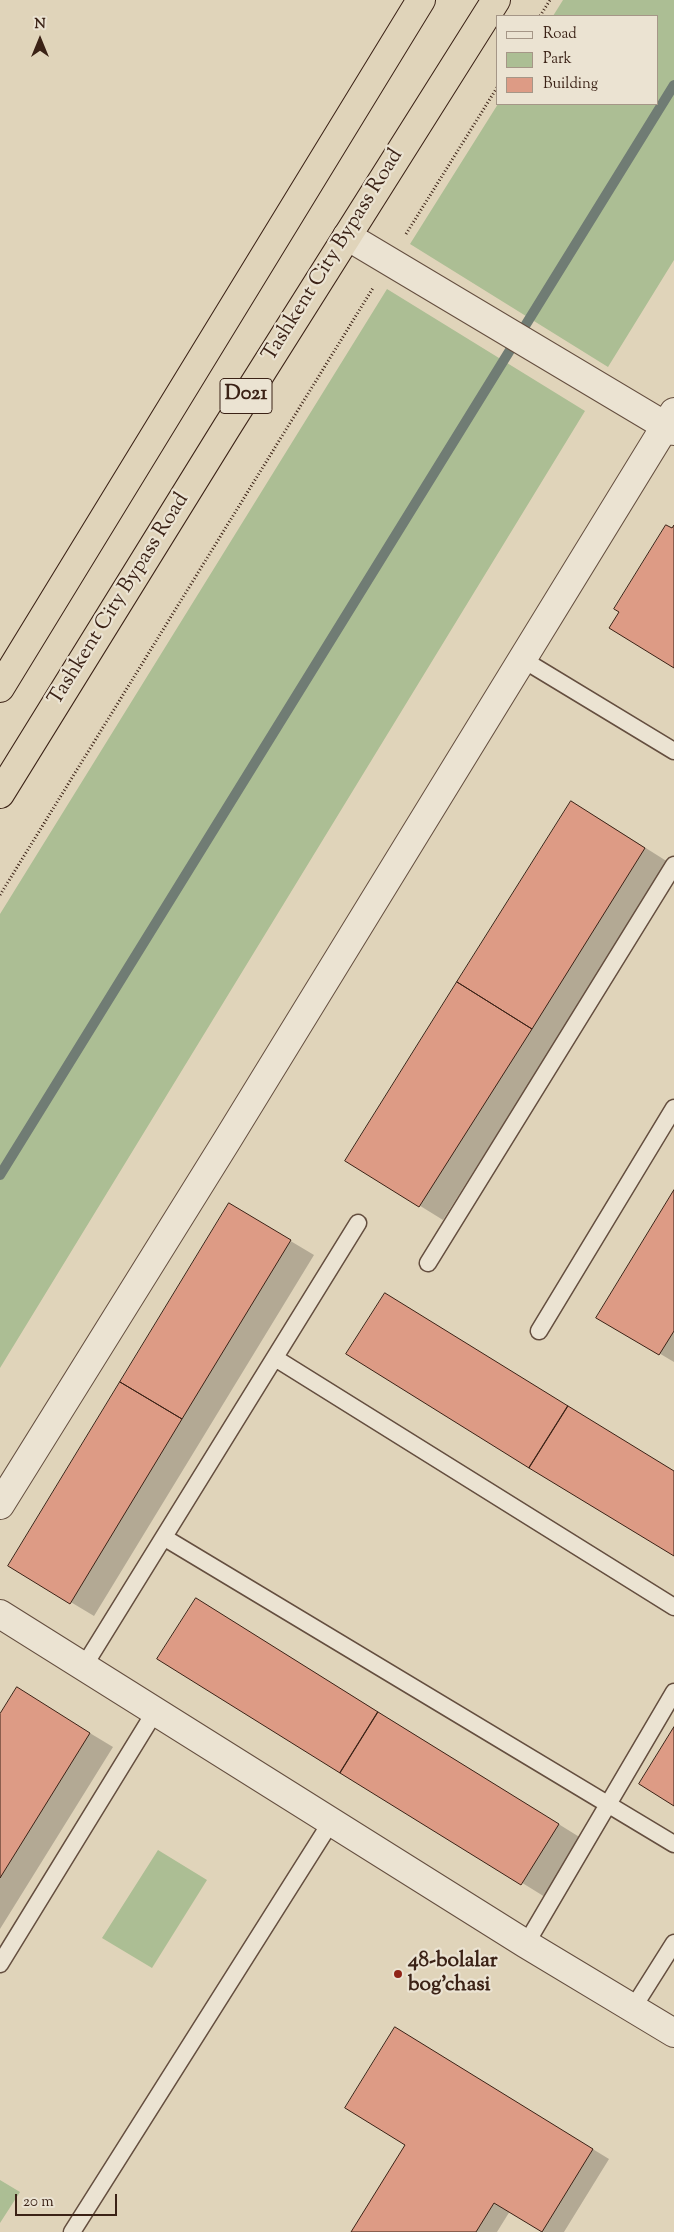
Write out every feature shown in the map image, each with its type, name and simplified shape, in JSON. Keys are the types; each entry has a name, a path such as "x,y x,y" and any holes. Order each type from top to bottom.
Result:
{"highway":[{"name":"D021","path":"0,688 421,0"},
{"name":"Tashkent City Bypass Road","path":"0,794 496,0"}],"street":[{"path":"0,1505 226,1142 522,659 671,423 493,323 347,236"},
{"path":"0,1614 156,1710 526,1944 674,2033"}],"lane":[{"path":"522,659 674,751"},
{"path":"428,1263 674,865"},
{"path":"539,1331 674,1108"},
{"path":"84,1666 165,1538 358,1223"},
{"path":"275,1358 674,1608"},
{"path":"165,1538 674,1844"},
{"path":"526,1944 674,1692"},
{"path":"0,1964 156,1710"},
{"path":"72,2232 331,1822"},
{"path":"633,2008 674,1943"}],"path":[{"path":"541,15 550,0"},
{"path":"0,895 497,88"}],"green space":[{"path":"563,0 674,0 674,260 608,367 410,244 497,105 659,105 659,15 554,15"},
{"path":"387,289 585,411 0,1368 0,914"},
{"path":"158,1850 207,1880 152,1968 102,1938"},
{"path":"0,2180 20,2192 0,2223"}],"building":[{"path":"666,525 672,528 674,525 674,668 609,628 619,612 614,609"},
{"path":"571,801 645,848 532,1029 457,982"},
{"path":"457,982 532,1029 419,1207 345,1161"},
{"path":"674,1190 674,1331 659,1355 596,1318"},
{"path":"229,1203 291,1240 182,1419 120,1382"},
{"path":"385,1293 568,1406 529,1468 346,1354"},
{"path":"120,1382 182,1419 70,1604 8,1566"},
{"path":"568,1406 674,1471 674,1556 529,1468"},
{"path":"196,1598 378,1712 340,1773 157,1659"},
{"path":"17,1687 90,1733 0,1878 0,1714"},
{"path":"378,1712 559,1824 521,1885 340,1773"},
{"path":"674,1727 674,1806 639,1784"},
{"path":"395,2027 593,2149 542,2232 494,2203 476,2232 351,2232 405,2145 345,2108"}],"waterway":[{"path":"0,1175 674,85"}],"place":[{"name":"48-bolalar bog'chasi","path":"398,1974"}]}
